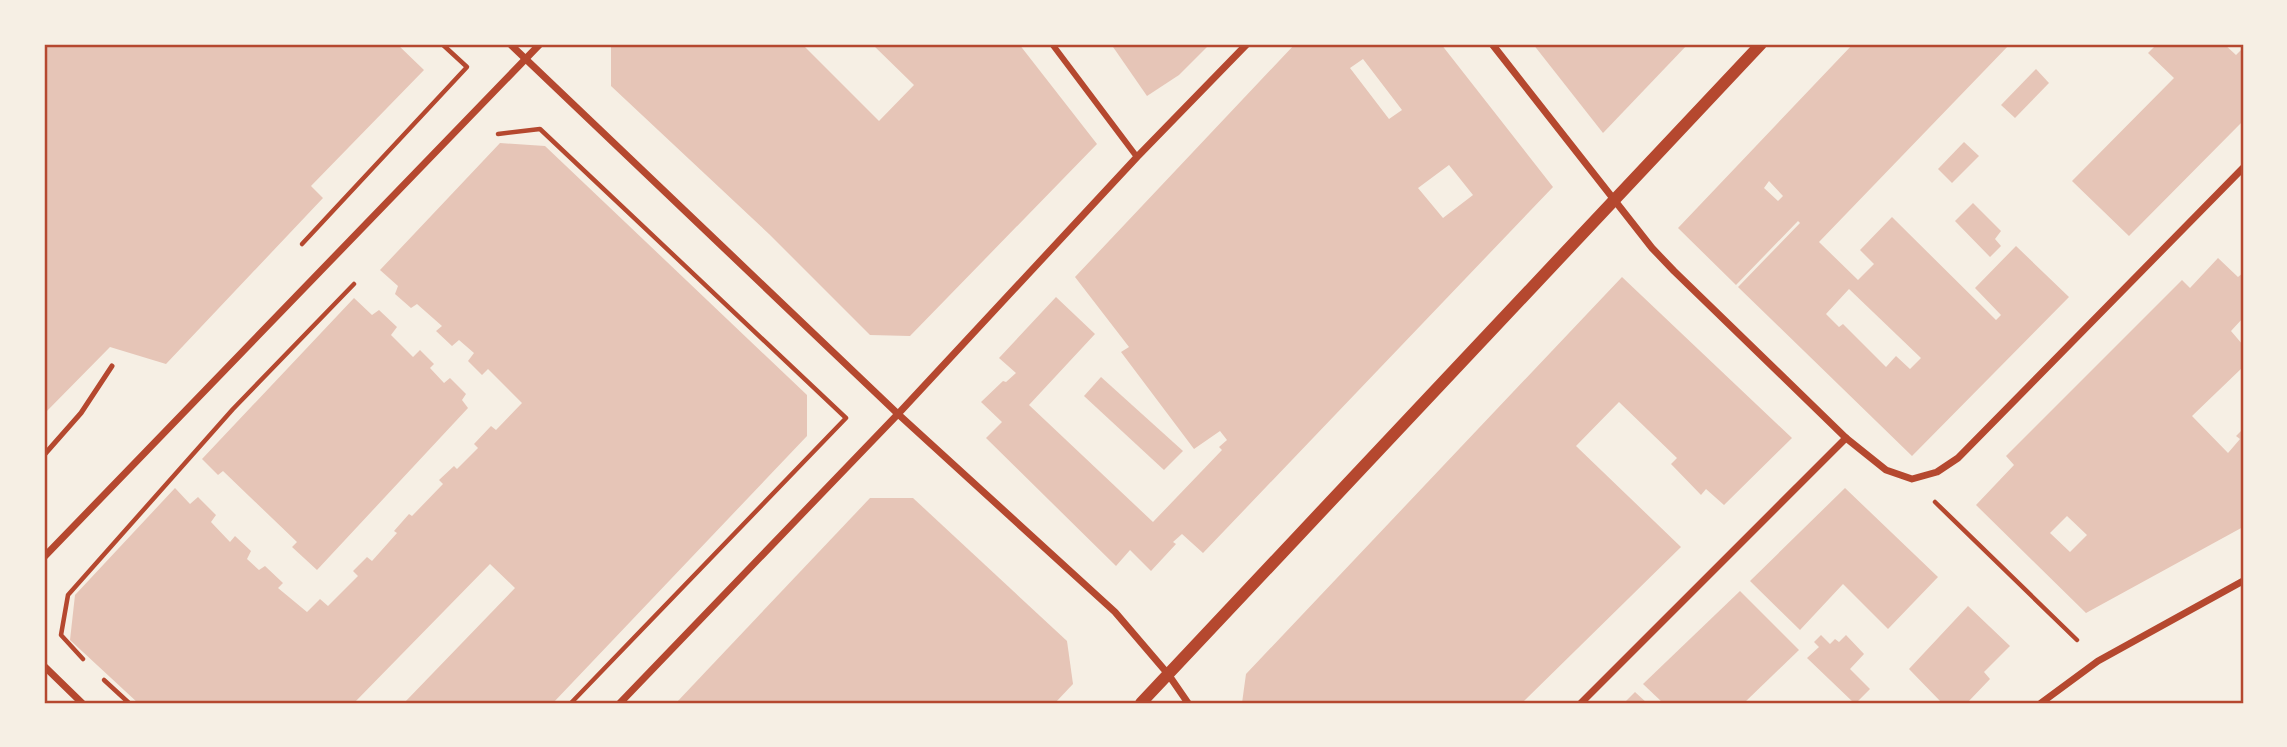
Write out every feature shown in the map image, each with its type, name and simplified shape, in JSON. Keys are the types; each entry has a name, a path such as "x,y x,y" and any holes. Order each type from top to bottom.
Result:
{"street":[{"path":"510,44 898,414 1115,612 1168,674 1188,703"},
{"path":"45,552 540,44"},
{"path":"1052,44 1137,157"},
{"path":"620,703 898,414 1137,157 1247,44"},
{"path":"1492,44 1652,248 1674,271 1846,438 1886,470 1912,479 1937,472 1958,458 2243,168"},
{"path":"1141,703 1761,44"},
{"path":"1581,703 1846,438"},
{"path":"2041,703 2098,661 2243,582"},
{"path":"44,666 82,703"}],"lane":[{"path":"44,455 81,413 112,366"}],"path":[{"path":"490,142 499,132 540,129 846,418 571,703"},
{"path":"90,667 61,635 68,596 233,408 357,280"},
{"path":"1912,479 2098,661"},
{"path":"100,676 129,703"}],"building":[{"path":"44,44 397,44 424,70 311,186 323,198 166,364 110,347 44,414"},
{"path":"611,44 808,44 805,47 879,121 914,85 872,44 1019,44 1097,144 910,336 870,335 769,234 611,86"},
{"path":"1111,44 1210,44 1179,75 1147,96"},
{"path":"1295,44 1441,44 1553,187 1203,553 1182,534 1151,571 1130,550 1116,566 986,438 1002,422 981,402 1003,381 1006,382 1016,373 999,358 1056,297 1095,334 1029,405 1153,522 1222,450 1219,447 1227,440 1220,431 1194,449 1121,352 1129,347 1075,277","holes":["1363,59 1402,110 1389,119 1350,68","1449,165 1473,195 1443,218 1418,188"]},
{"path":"1533,44 1688,44 1603,133"},
{"path":"1853,44 2010,44 1819,242 1858,280 1874,264 1860,250 1892,217 1996,320 2001,315 1975,288 2016,246 2069,297 1912,456 1738,287 1800,223 1798,221 1736,285 1678,228","holes":["1769,181 1783,196 1778,201 1764,188","1849,289 1921,358 1910,369 1896,356 1886,367 1843,324 1839,327 1826,314"]},
{"path":"2157,44 2224,44 2236,55 2243,48 2243,121 2129,236 2072,181 2174,78 2148,53"},
{"path":"2036,69 2049,83 2015,118 2001,105"},
{"path":"1964,142 1979,156 1952,183 1938,169"},
{"path":"500,143 545,146 807,395 807,436 553,703 404,703 515,588 490,564 354,703 138,703 70,640 75,595 175,488 190,504 198,497 216,515 211,522 230,542 235,536 251,551 247,559 259,570 265,566 283,583 278,588 307,612 320,599 328,606 358,576 353,571 367,557 372,561 397,533 394,531 409,514 412,516 443,484 439,480 454,466 457,469 478,448 474,444 491,426 496,430 522,403 488,369 482,375 468,361 474,353 459,340 452,346 436,331 442,326 417,304 411,308 395,294 398,286 380,270"},
{"path":"1973,203 2001,231 1995,239 2001,246 1990,257 1955,221"},
{"path":"2218,258 2238,277 2243,273 2243,318 2231,331 2243,345 2243,367 2192,416 2228,453 2240,439 2236,436 2243,429 2243,527 2086,613 1976,505 2014,465 2006,456 2182,280 2190,288","holes":["2067,516 2087,535 2070,552 2050,533"]},
{"path":"1622,277 1792,438 1724,505 1706,489 1701,495 1671,464 1677,458 1619,402 1576,446 1681,547 1522,703 1242,703 1246,674"},
{"path":"354,298 372,315 379,310 397,327 391,335 413,357 420,350 434,364 430,368 444,383 450,378 466,394 462,400 468,408 317,570 292,547 297,542 223,471 218,475 202,459"},
{"path":"1101,377 1183,451 1164,470 1084,396"},
{"path":"1845,488 1938,577 1888,629 1843,584 1800,630 1750,581"},
{"path":"870,498 913,498 1067,641 1073,684 1055,703 676,703"},
{"path":"1740,591 1799,650 1744,703 1663,703 1643,684"},
{"path":"1968,606 2010,646 1984,672 1990,679 1967,703 1942,703 1909,669"},
{"path":"1821,635 1830,644 1835,639 1839,642 1846,635 1864,654 1850,669 1870,689 1856,703 1807,658 1819,647 1814,642"},
{"path":"1635,692 1647,703 1624,703"}]}
